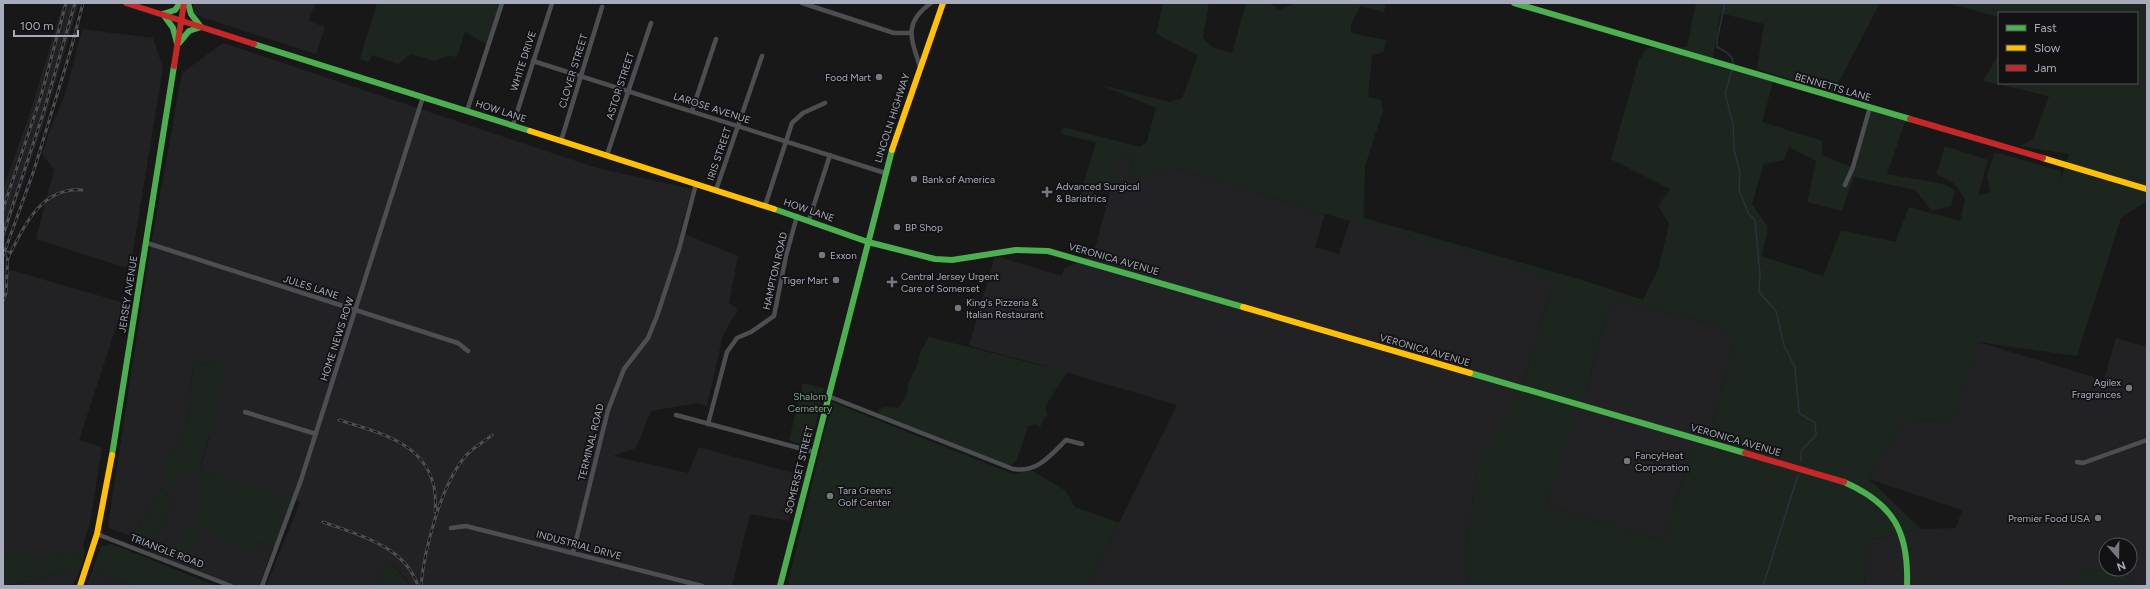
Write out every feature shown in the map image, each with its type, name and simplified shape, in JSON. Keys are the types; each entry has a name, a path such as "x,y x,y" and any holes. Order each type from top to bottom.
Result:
{"street":[{"name":"HOW LANE","path":"126,3 797,216 868,242"},
{"path":"178,45 173,28 163,14 175,10 180,3"},
{"name":"JERSEY AVENUE","path":"80,586 97,534 111,462 184,3"},
{"path":"178,45 187,33 201,27 191,14 188,3"},
{"path":"467,111 502,3"},
{"name":"WHITE DRIVE","path":"513,125 552,3"},
{"path":"802,3 894,33 910,33"},
{"path":"920,67 910,33 913,19 930,3"},
{"name":"LINCOLN HIGHWAY","path":"868,242 885,173 943,3"},
{"name":"BENNETTS LANE","path":"1514,3 2147,189"},
{"name":"CLOVER STREET","path":"561,141 602,7"},
{"name":"ASTOR STREET","path":"607,155 651,23"},
{"path":"692,111 716,39"},
{"name":"IRIS STREET","path":"716,190 762,56"},
{"name":"LAROSE AVENUE","path":"533,61 885,173"},
{"name":"HOME NEWS ROW","path":"262,586 316,434 423,97"},
{"path":"765,206 785,141 793,122 803,114 825,103"},
{"path":"1845,185 1853,167 1870,108"},
{"path":"809,220 830,155"},
{"name":"TERMINAL ROAD","path":"572,553 608,410 624,369 648,338 658,316 679,249 696,184"},
{"name":"HAMPTON ROAD","path":"708,424 727,352 737,338 751,332 774,316 786,256 797,216"},
{"name":"SOMERSET STREET","path":"780,586 868,242"},
{"name":"VERONICA AVENUE","path":"868,242 920,256 943,260 1016,250 1048,251 1836,479 1856,486 1874,497 1894,519 1906,546 1908,570 1907,586"},
{"name":"JULES LANE","path":"147,243 458,343 468,351"},
{"path":"828,396 1013,469 1020,470 1039,466 1066,440 1082,444"},
{"path":"245,412 316,434"},
{"path":"676,415 814,452"},
{"path":"2077,462 2086,462 2147,440"},
{"name":"INDUSTRIAL DRIVE","path":"451,528 466,526 702,586"},
{"name":"TRIANGLE ROAD","path":"97,534 231,586"}],"shaded area":[{"path":"63,3 79,3 43,125 3,242 3,189 30,113"},
{"path":"193,3 315,3 309,21 325,27 316,54 192,14"},
{"path":"82,29 153,38 163,68 130,269 36,239 54,169 42,154 51,127 66,92"},
{"path":"223,43 597,168 692,189 680,232 738,256 729,303 738,309 723,335 707,406 698,403 651,411 636,448 613,456 688,473 699,447 800,475 789,521 750,514 732,586 409,586 407,580 387,559 375,586 266,586 300,502 199,472 209,439 214,364 193,365 188,419 179,441 164,461 206,480 257,552 261,542 273,547 259,586 233,586 147,554 172,504 162,488 132,536 111,529 108,525 150,250 182,73"},
{"path":"1120,156 1133,159 1129,178 1136,180 1173,167 1325,214 1315,247 1339,254 1350,219 1554,278 1523,384 1477,471 1465,559 1468,586 1088,586 1177,405 1031,362 969,346 995,256 1062,276 1064,269 1093,255"},
{"path":"11,270 124,303 79,440 102,447 90,523 83,546 85,553 46,559 24,558 3,552 3,277"},
{"path":"1618,300 1722,327 1732,349 1710,432 1699,446 1691,452 1664,541 1546,506 1575,407 1585,395 1607,311"},
{"path":"2116,338 2147,347 2147,586 2131,586 2133,577 2138,577 2138,537 2098,537 2098,569 2050,586 1864,586 1871,540 1921,529 1956,528 1962,510 1869,479 1903,421 1952,420 1978,342 2104,380"},
{"path":"81,567 73,586 8,586 38,579"},
{"path":"92,571 134,586 86,586"}],"green space":[{"path":"377,3 502,3 487,45 465,32 457,57 448,56 435,61 411,54 398,64 372,55 369,62 360,59"},
{"path":"1163,3 1209,3 1203,38 1213,48 1232,53 1246,3 1269,3 1280,10 1294,3 1386,3 1384,12 1360,6 1351,25 1351,33 1386,40 1384,51 1372,56 1368,97 1381,100 1383,111 1365,166 1364,218 1582,280 1643,300 1659,267 1669,224 1658,206 1670,189 1611,159 1639,60 1647,48 1687,47 1696,3 1880,3 1833,93 1757,69 1764,24 1720,13 1712,65 1773,82 1762,122 1822,141 1822,155 1851,167 1868,108 1906,119 1887,174 1944,184 1955,190 1951,206 1932,211 1915,190 1854,177 1842,211 1807,202 1816,161 1789,147 1784,160 1764,164 1752,204 1768,227 1762,256 1823,276 1841,230 1895,242 1909,207 1960,221 1965,199 1955,184 1936,174 1945,146 1988,160 1978,196 1990,192 1987,175 1995,152 2061,171 2060,180 2069,154 2020,146 2033,139 2049,96 1983,81 1998,56 1998,84 2138,84 2138,12 1998,12 1998,17 1946,3 2147,3 2147,201 2121,218 2077,356 1978,342 1952,420 1903,421 1869,479 1921,529 1871,540 1864,586 1468,586 1465,559 1477,470 1523,384 1554,278 1325,214 1173,167 1136,180 1129,178 1133,159 1121,156 1112,185 1100,182 1088,201 1079,199 1096,142 1061,134 1063,127 1140,147 1147,142 1156,108 1098,84 1170,102 1182,98 1198,55 1156,34","holes":["1618,300 1722,327 1732,349 1710,432 1699,446 1691,452 1664,541 1546,506 1571,423 1585,395 1607,311"]},
{"path":"929,337 1067,372 1045,407 1047,414 1040,427 1036,424 1028,426 1016,462 1008,466 881,416 878,410 885,407 898,408 906,397 908,384 917,366 920,353"},
{"path":"214,364 228,366 199,472 293,499 275,548 261,542 257,552 220,540 195,519 206,480 181,470 175,483 164,481 164,461 179,441 188,419 193,365"},
{"name":"Shalom Cemetery","path":"803,383 824,388 810,448 789,440"},
{"path":"832,402 1013,474 1031,470 1065,490 1075,507 1119,523 1088,586 787,586"},
{"path":"162,488 172,504 149,550 131,543 132,536"},
{"path":"187,527 200,527 189,560 207,566 206,572 165,554 173,543 180,542"},
{"path":"112,544 216,586 134,586 92,571 101,546"},
{"path":"3,552 34,558 85,553 81,567 38,579 3,586"},
{"path":"387,559 407,581 409,586 375,586"},
{"path":"2098,569 2098,577 2133,577 2131,586 2049,586"}],"waterway":[{"path":"1725,3 1717,39 1717,47 1731,56 1733,66"},
{"path":"1732,70 1725,93 1733,124 1734,150 1740,172 1739,189 1748,213 1755,220 1760,274 1759,292 1776,311 1784,345 1795,367 1799,413 1815,423 1816,435 1801,451 1801,461"},
{"path":"1763,586 1798,475"}],"railway":[{"path":"3,209 41,96 66,3"},
{"path":"3,235 44,111 75,3"},
{"path":"3,256 34,170 71,49 83,3"},
{"path":"8,258 28,222 45,202 55,195 68,191 82,190"},
{"path":"3,301 6,293 8,252"},
{"path":"339,420 392,439 408,448 420,459 429,473 435,490 435,512"},
{"path":"421,586 430,537 441,501 448,485 467,454 492,435"},
{"path":"323,522 365,537 392,552 403,561 412,572 418,586"}],"traffic: fast":[{"path":"163,14 175,10 180,3"},
{"path":"188,3 191,14 201,27"},
{"path":"1514,3 1910,119"},
{"path":"163,14 173,28 177,43"},
{"path":"179,43 189,31 201,27"},
{"path":"254,44 530,131"},
{"path":"112,455 174,66"},
{"path":"780,586 892,150"},
{"path":"774,209 868,242 935,259 952,260 1016,250 1048,251 1243,307"},
{"path":"1470,373 1745,453"},
{"path":"1844,482 1875,500 1886,510 1895,522 1901,535 1905,550 1907,586"}],"traffic: slow":[{"path":"892,150 943,3"},
{"path":"530,131 774,209"},
{"path":"2043,158 2147,189"},
{"path":"1243,307 1470,373"},
{"path":"80,586 97,534 112,455"}],"traffic: jam":[{"path":"126,3 254,44"},
{"path":"174,66 184,3"},
{"path":"1910,119 2043,158"},
{"path":"1745,453 1844,482"}],"place":[{"name":"Food Mart","path":"879,77"},
{"name":"Bank of America","path":"914,179"},
{"name":"Advanced Surgical & Bariatrics","path":"1047,192"},
{"name":"BP Shop","path":"897,227"},
{"name":"Exxon","path":"822,255"},
{"name":"Tiger Mart","path":"836,280"},
{"name":"Central Jersey Urgent Care of Somerset","path":"892,282"},
{"name":"King's Pizzeria & Italian Restaurant","path":"958,308"},
{"name":"Agilex Fragrances","path":"2129,388"},
{"name":"FancyHeat Corporation","path":"1627,461"},
{"name":"Tara Greens Golf Center","path":"830,496"},
{"name":"Premier Food USA","path":"2098,518"}]}
